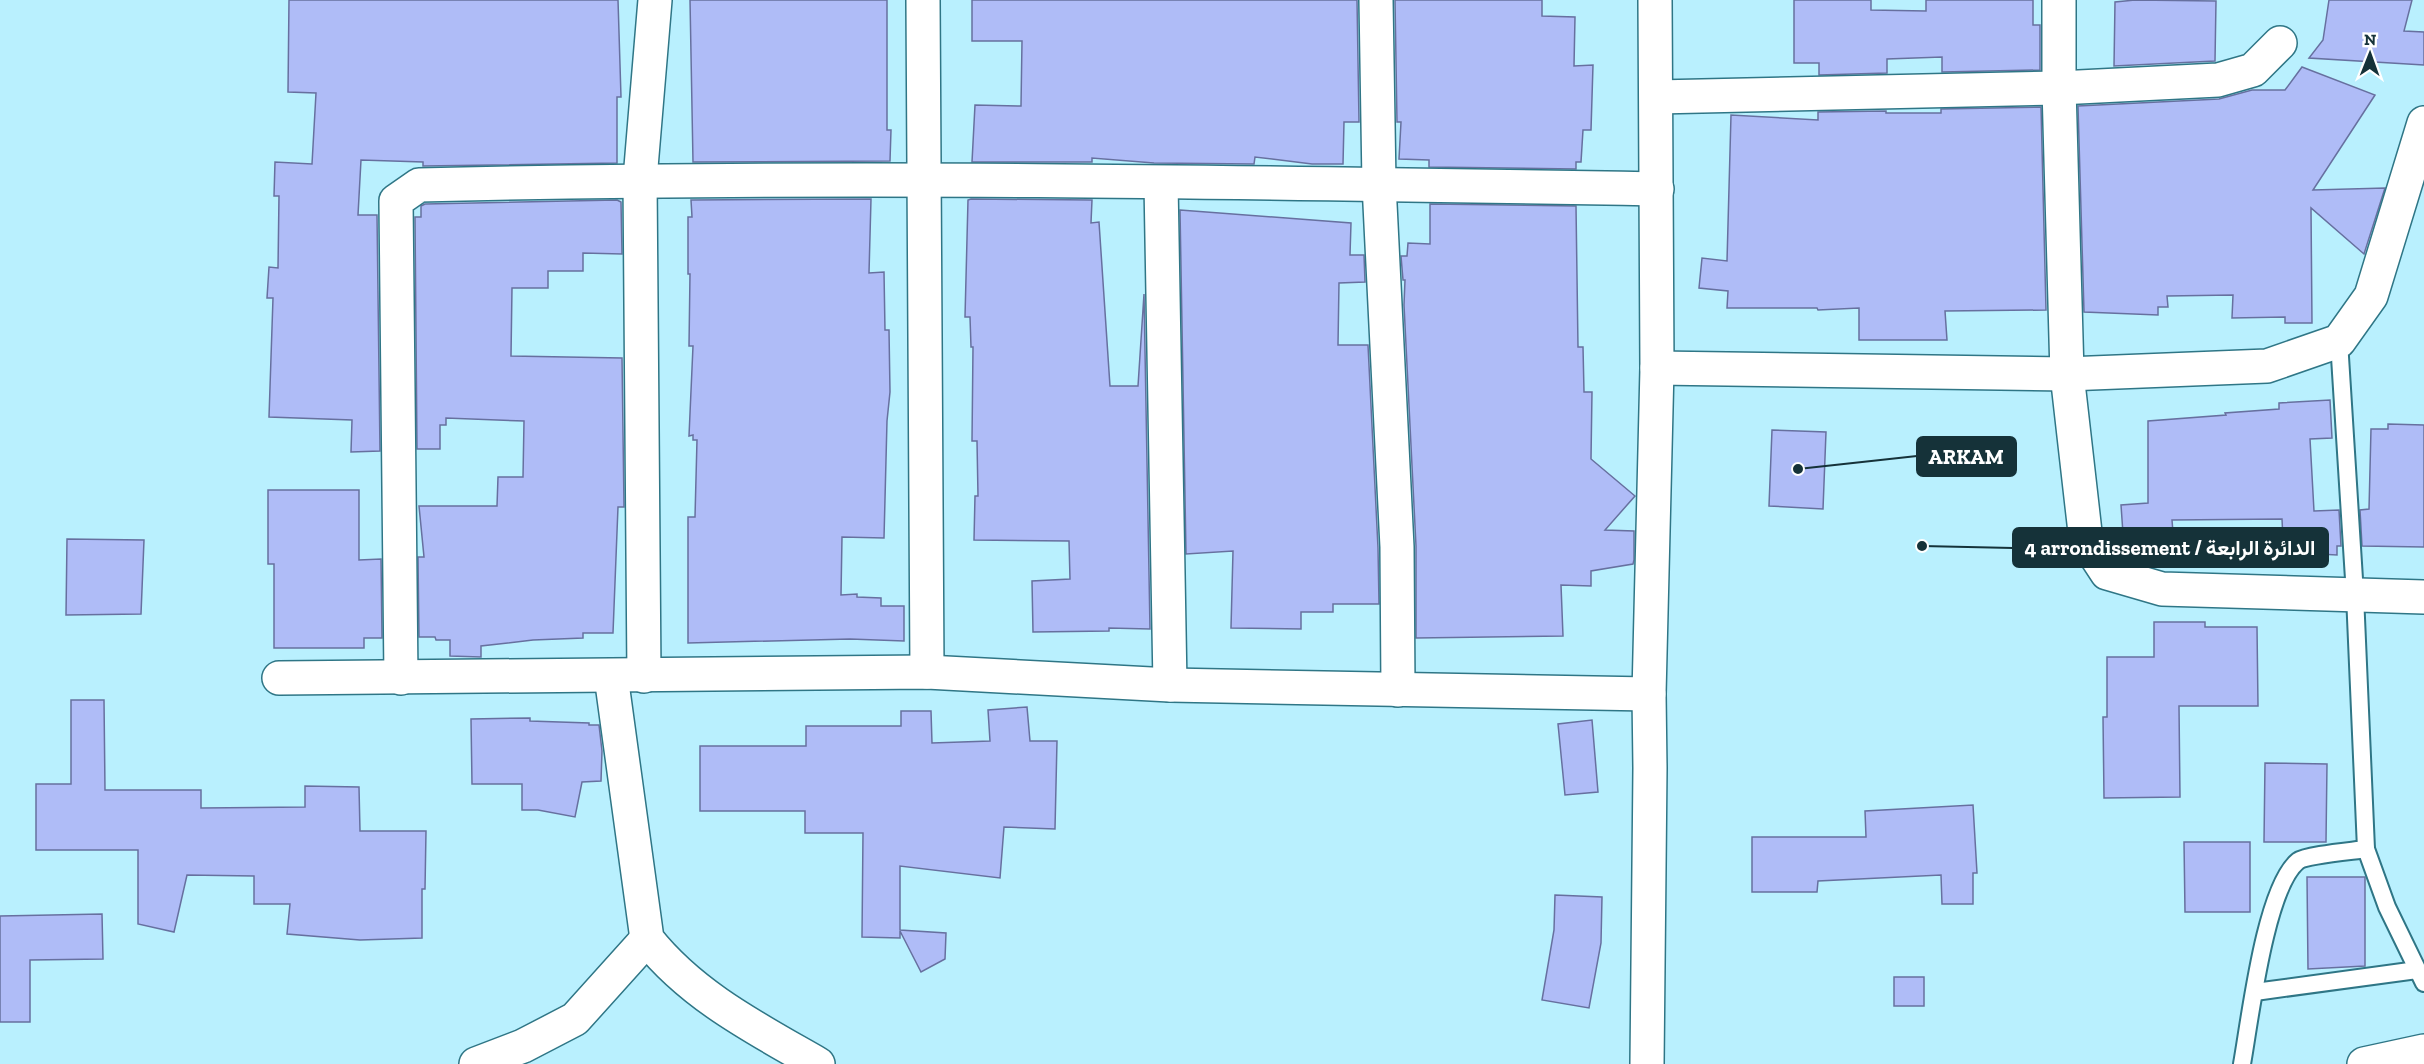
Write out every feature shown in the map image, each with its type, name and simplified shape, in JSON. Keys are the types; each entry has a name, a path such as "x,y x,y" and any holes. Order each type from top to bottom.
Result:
{"street":[{"path":"644,676 640,180 655,0"},
{"path":"923,0 927,672"},
{"path":"1376,0 1379,184 1397,547 1398,690"},
{"path":"1647,1064 1649,694 1658,368 1655,0"},
{"path":"2059,0 2059,88 2067,374 2086,541 2107,573 2162,589 2424,597"},
{"path":"1657,97 2059,88 2218,80 2253,70 2280,43"},
{"path":"1658,368 2067,374 2267,366 2339,341 2371,296 2424,123"},
{"path":"401,678 396,201 419,185 640,180 1379,184 1657,189"},
{"path":"1161,183 1170,686"},
{"path":"279,678 927,672 1170,686 1649,694"},
{"path":"611,676 647,939 659,954 720,1008 818,1064"},
{"path":"476,1064 523,1046 574,1019 647,939"},
{"path":"2364,1064 2424,1051"}],"lane":[{"path":"2255,992 2421,977 2387,907 2366,849 2355,595 2339,341"},
{"path":"2242,1064 2268,918 2289,871 2300,859 2366,849"}],"building":[{"path":"289,0 618,0 621,97 617,97 617,163 423,166 423,162 361,160 358,215 377,215 380,451 351,452 352,420 269,417 273,298 267,298 269,267 278,268 279,196 274,196 275,162 312,164 316,93 288,92"},
{"path":"690,0 887,0 887,130 891,130 890,161 693,162"},
{"path":"972,0 1357,0 1359,122 1344,122 1343,164 1312,164 1255,157 1254,164 1154,163 1092,158 1092,162 972,162 975,105 1021,106 1022,41 972,41"},
{"path":"1395,0 1542,0 1542,16 1575,17 1574,66 1593,65 1591,130 1583,130 1581,162 1576,162 1576,169 1429,167 1429,160 1399,159 1401,122 1397,122"},
{"path":"1794,0 1871,0 1871,10 1926,11 1926,0 2033,0 2033,25 2040,25 2040,70 1942,72 1942,57 1887,59 1887,73 1819,75 1819,63 1794,63"},
{"path":"2135,0 2216,1 2215,61 2114,66 2115,2"},
{"path":"2329,0 2412,0 2404,31 2424,32 2424,65 2309,58 2323,40"},
{"path":"2302,67 2375,95 2313,190 2385,188 2364,254 2311,208 2312,323 2285,323 2285,317 2232,318 2233,295 2167,296 2168,307 2158,307 2158,315 2084,312 2078,106 2219,99 2252,90 2285,90"},
{"path":"2041,107 2046,310 1945,311 1947,340 1859,340 1859,308 1818,310 1817,308 1727,308 1728,291 1699,288 1702,258 1727,261 1731,115 1818,120 1818,112 1941,113 1941,109"},
{"path":"871,199 869,273 884,272 885,330 889,330 890,392 887,421 884,538 842,537 841,595 857,594 857,597 881,598 881,606 904,606 904,641 850,639 688,643 688,517 695,517 697,440 693,440 693,435 689,436 693,346 689,346 690,274 688,274 688,217 692,217 691,200"},
{"path":"617,200 621,202 622,254 583,253 583,271 548,271 548,288 512,288 511,356 622,358 624,507 618,507 613,633 583,633 583,638 533,640 481,646 481,657 450,656 450,640 419,637 418,557 424,557 419,506 497,506 498,477 523,477 524,421 446,418 446,425 440,425 440,449 417,449 415,217 421,217 421,206 425,204"},
{"path":"968,200 1092,200 1091,223 1099,222 1110,386 1138,386 1144,294 1150,629 1109,628 1109,631 1033,632 1032,581 1070,579 1069,541 974,540 975,496 978,496 977,441 972,441 973,347 971,347 970,317 965,317"},
{"path":"1430,204 1576,206 1578,347 1583,347 1584,392 1592,392 1591,459 1635,496 1605,530 1634,531 1634,560 1633,564 1591,571 1591,586 1561,585 1563,636 1416,638 1416,546 1404,305 1405,280 1403,280 1401,256 1407,256 1408,243 1430,244"},
{"path":"1180,210 1351,223 1350,255 1364,255 1365,282 1339,283 1338,345 1368,345 1379,604 1333,604 1333,612 1301,612 1301,629 1231,628 1233,551 1186,554"},
{"path":"2330,400 2332,438 2310,439 2314,511 2339,510 2341,546 2337,546 2337,555 2319,554 2319,559 2284,560 2282,519 2172,520 2174,545 2124,548 2121,505 2148,503 2148,421 2279,409 2279,403"},
{"path":"2388,424 2424,425 2424,547 2362,546 2360,510 2369,509 2371,429 2388,429"},
{"path":"1772,430 1826,432 1823,509 1769,506"},
{"path":"268,490 359,490 359,560 381,559 382,638 364,638 364,648 274,648 274,564 268,564"},
{"path":"67,539 144,540 141,614 66,615"},
{"path":"2154,622 2205,622 2205,627 2257,627 2258,706 2179,706 2180,797 2104,798 2103,717 2107,717 2107,657 2154,657"},
{"path":"71,700 104,700 105,790 201,790 201,808 305,807 305,786 359,787 360,831 426,831 425,889 422,889 422,938 360,940 287,934 290,904 254,904 254,876 187,875 174,932 138,924 138,850 36,850 36,784 71,784"},
{"path":"1027,707 1030,741 1057,741 1055,829 1004,827 1000,878 900,866 900,930 946,933 945,959 921,972 900,931 900,938 862,937 863,833 805,833 805,811 700,811 700,746 806,746 806,726 901,726 901,711 931,711 932,743 990,741 988,710"},
{"path":"530,718 530,721 599,725 602,751 601,781 582,782 575,817 538,810 522,810 522,784 472,784 471,719"},
{"path":"1592,720 1598,792 1565,795 1558,724"},
{"path":"2265,763 2327,764 2326,842 2264,842"},
{"path":"1973,805 1977,873 1973,873 1973,904 1942,904 1941,875 1818,881 1817,892 1752,892 1752,837 1866,837 1865,811"},
{"path":"2184,842 2250,842 2250,912 2185,912"},
{"path":"2307,877 2365,877 2365,966 2308,969"},
{"path":"1555,895 1602,897 1601,943 1589,1008 1542,1000 1554,930"},
{"path":"102,914 103,959 30,960 30,1022 0,1022 0,916"},
{"path":"1894,977 1924,977 1924,1006 1894,1006"}],"place":[{"name":"ARKAM","path":"1798,469"},
{"name":"4 arrondissement / الدائرة الرابعة","path":"1922,546"}]}
